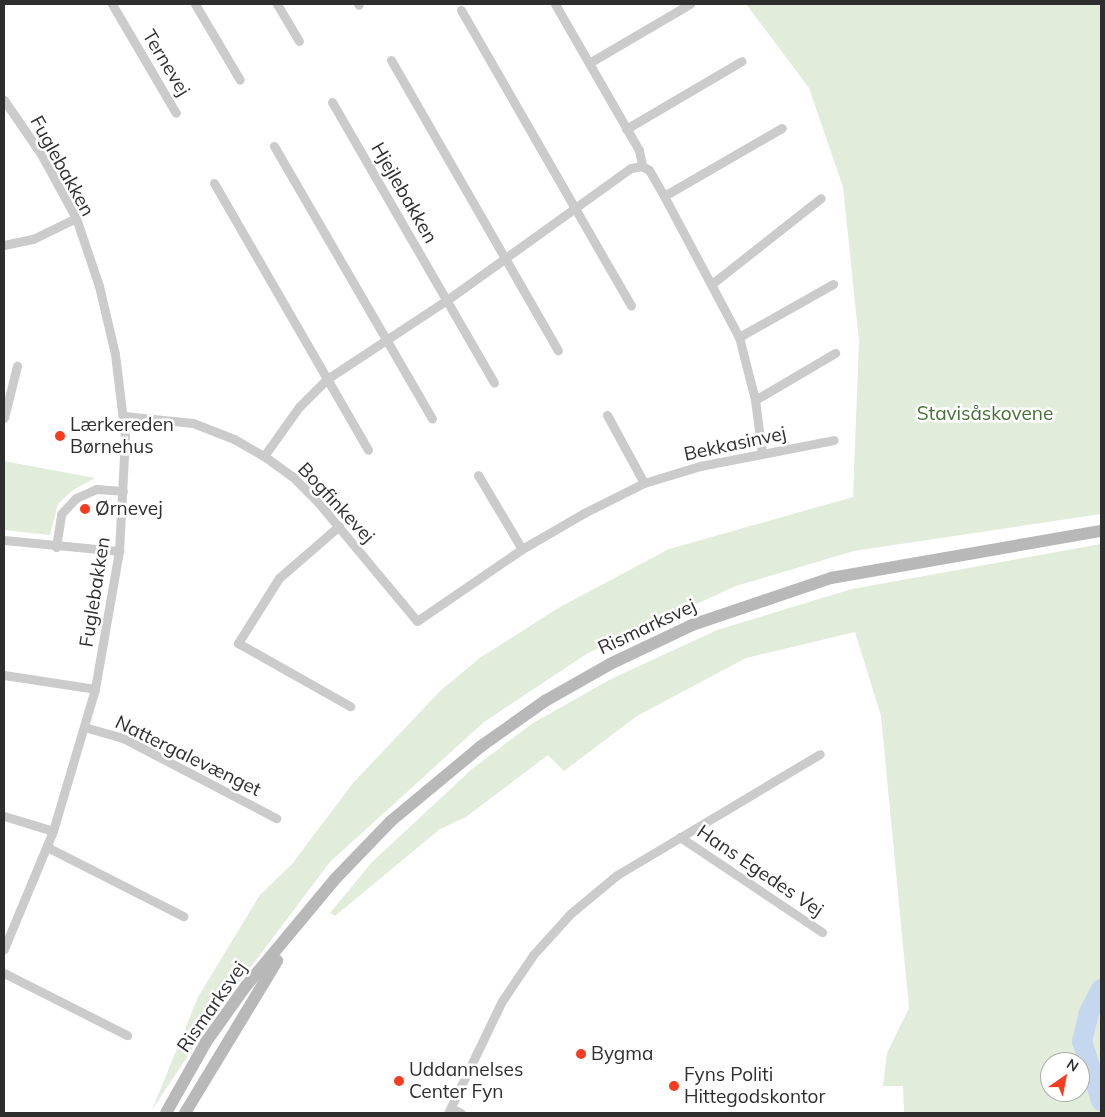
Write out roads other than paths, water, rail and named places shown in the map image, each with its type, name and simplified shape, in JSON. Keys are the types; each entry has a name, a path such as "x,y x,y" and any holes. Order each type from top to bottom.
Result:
{"main road":[{"name":"Rismarksvej","path":"166,1113 206,1042 246,986 296,929 336,878 414,803 480,747 545,701 610,664 692,625 831,578 1101,531"},
{"name":"Rismarksvej","path":"185,1113 296,929"}],"street":[{"name":"Ternevej","path":"112,4 176,113"},
{"path":"195,4 240,80"},
{"path":"277,4 299,41"},
{"path":"556,4 639,150 642,166"},
{"path":"589,63 690,4"},
{"path":"462,10 631,306"},
{"path":"392,60 558,350"},
{"path":"626,129 742,61"},
{"name":"Fuglebakken","path":"4,100 41,154 76,218 101,296 115,354 124,416 123,491 118,551 95,689 53,831 4,949"},
{"name":"Hjejlebakken","path":"332,102 494,383"},
{"path":"664,196 782,128"},
{"path":"274,146 432,419"},
{"path":"264,456 294,413 327,379 447,300 631,168 642,166 649,170 664,196 713,283 739,337 755,400 762,453"},
{"path":"214,183 368,450"},
{"path":"713,283 821,198"},
{"path":"4,244 33,239 76,218"},
{"path":"739,337 833,284"},
{"path":"755,400 835,353"},
{"path":"4,418 17,366"},
{"path":"607,415 644,483"},
{"name":"Bogfinkevej","path":"124,416 193,424 234,439 264,456 292,476 339,526 417,621"},
{"name":"Bekkasinvej","path":"417,621 522,549 584,513 644,483 762,453 834,440"},
{"path":"478,475 522,549"},
{"path":"56,547 61,514 76,498 96,488 123,491"},
{"path":"339,526 279,578 238,643 350,706"},
{"path":"4,540 56,547 118,551"},
{"path":"4,675 95,689"},
{"name":"Nattergalevænget","path":"84,727 123,738 276,818"},
{"name":"Hans Egedes Vej","path":"450,1110 502,1001 533,955 570,914 617,875 820,754"},
{"path":"4,816 53,831"},
{"name":"Hans Egedes Vej","path":"680,837 822,932"},
{"path":"47,847 182,916"},
{"path":"4,973 127,1035"},
{"path":"450,1110 461,1113"}],"waterway":[{"path":"1101,989 1089,1013 1082,1041 1101,1101"}],"place":[{"name":"Lærkereden Børnehus","path":"60,436"},
{"name":"Ørnevej","path":"85,509"},
{"name":"Bygma","path":"581,1054"},
{"name":"Uddannelses Center Fyn","path":"399,1081"},
{"name":"Fyns Politi Hittegodskontor","path":"674,1086"}],"park label":[{"name":"Stavisåskovene","path":"985,414"}]}
